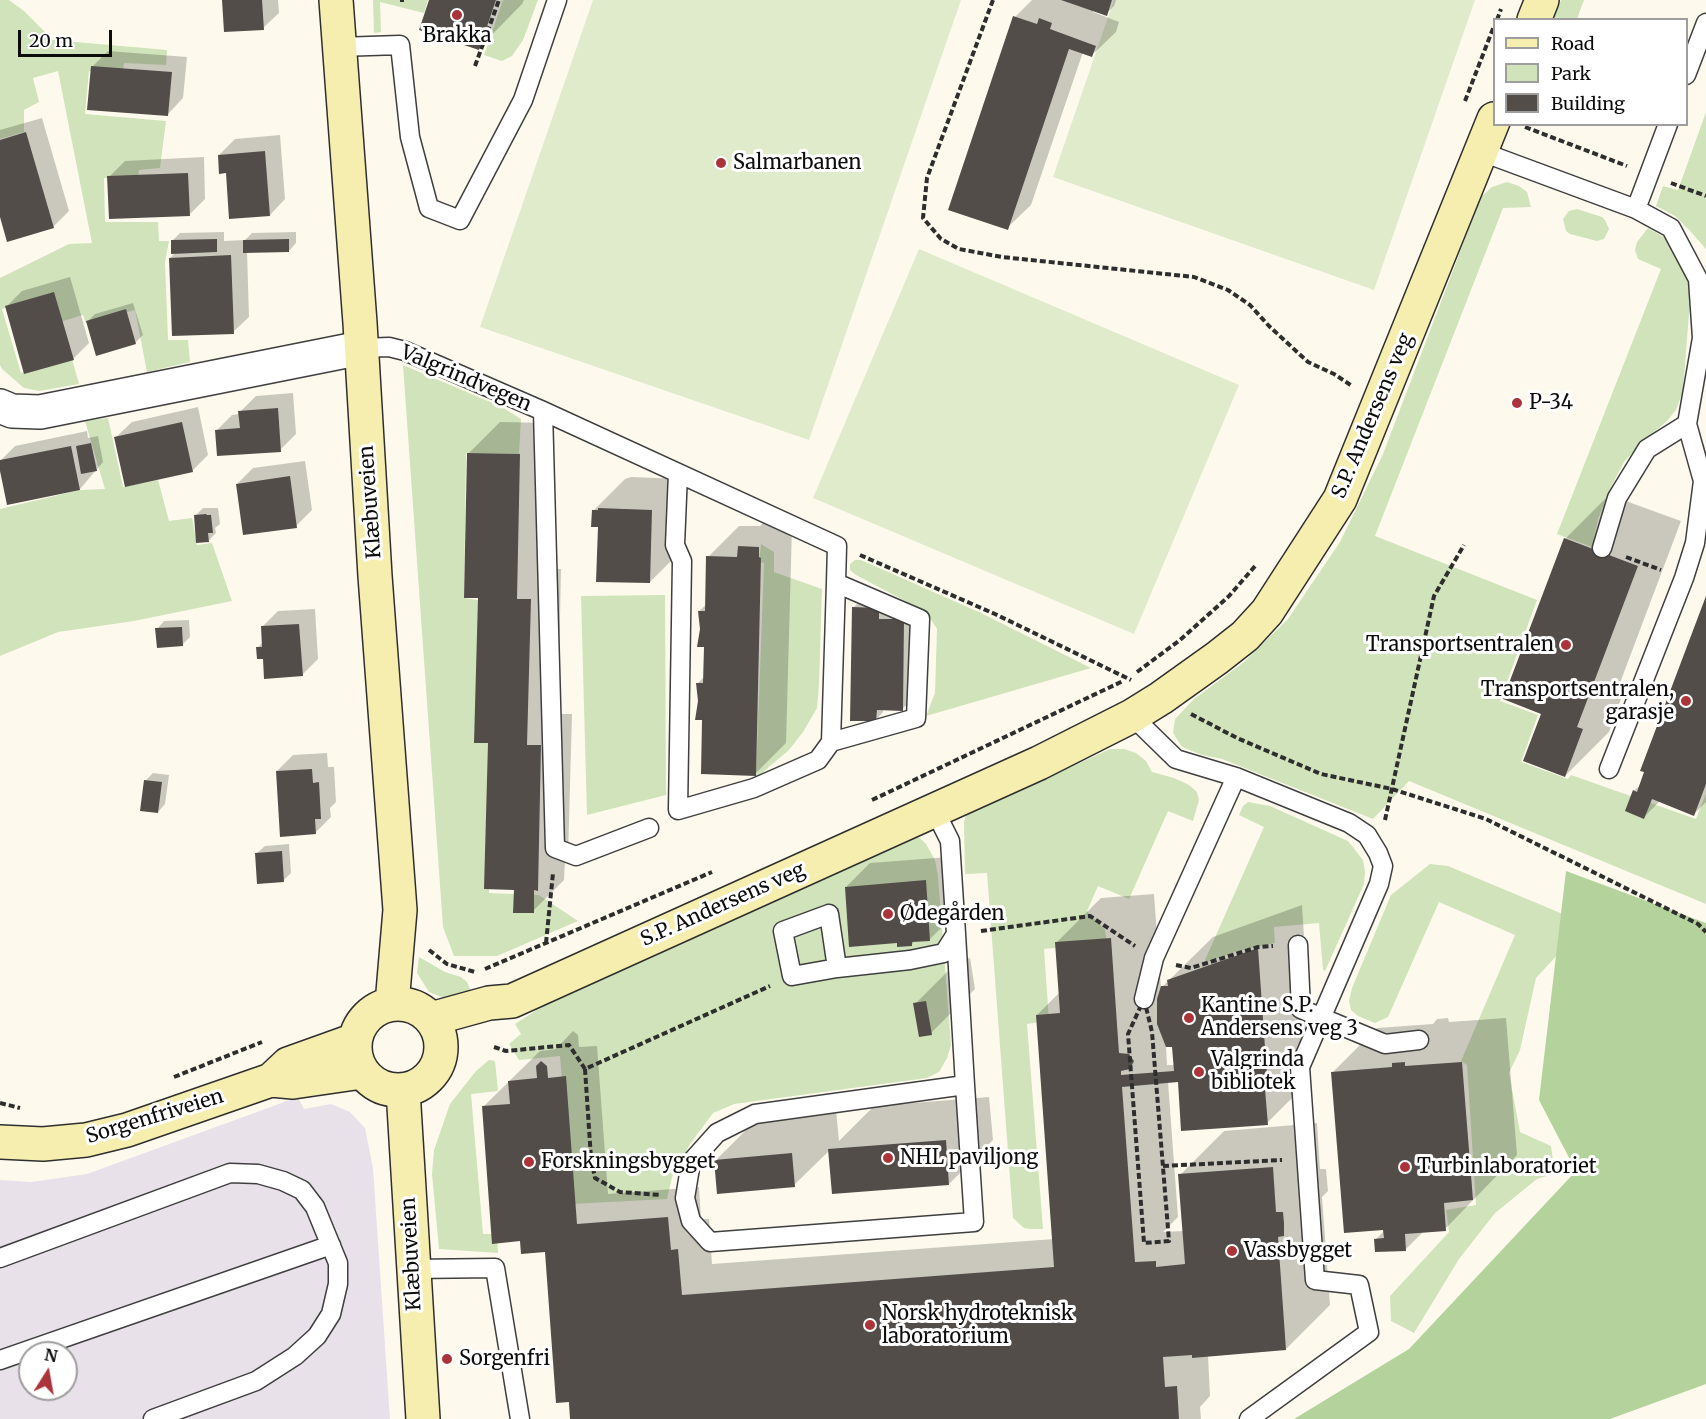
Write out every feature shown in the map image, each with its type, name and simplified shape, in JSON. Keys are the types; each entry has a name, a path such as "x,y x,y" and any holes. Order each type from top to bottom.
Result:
{"street":[{"name":"Klæbuveien","path":"336,0 400,910 392,1004"},
{"path":"1535,18 1542,0"},
{"name":"S.P. Andersens veg","path":"436,1033 489,1003 512,1001 1077,745 1132,716 1189,678 1245,636 1267,612 1341,499 1493,123"},
{"name":"Valgrindvegen","path":"0,406 12,411 40,412 361,348"},
{"path":"383,1005 415,1007 436,1033 437,1065 432,1074 418,1085 403,1090 386,1088 372,1082 362,1072 356,1058 357,1030 367,1015 383,1005"},
{"name":"Sorgenfriveien","path":"0,1142 43,1144 86,1140 127,1130 271,1080 288,1064 355,1040"},
{"name":"Sorgenfriveien","path":"271,1080 293,1082 362,1072"},
{"name":"Klæbuveien","path":"403,1090 412,1269 423,1419"}],"lane":[{"path":"339,47 400,45 410,137 429,208 460,220 523,100 557,0"},
{"path":"1688,70 1706,23"},
{"path":"1636,209 1649,174 1662,126"},
{"path":"1482,152 1636,209 1671,228 1702,282 1704,342 1687,424 1703,481 1695,543 1684,578 1609,769"},
{"name":"Valgrindvegen","path":"361,348 389,347 405,351 543,411 837,546"},
{"path":"543,411 555,848 576,856 649,828"},
{"path":"1602,548 1617,498 1647,449 1687,424"},
{"path":"678,473 675,546 682,561 678,810 754,788 818,760 831,742 837,546"},
{"path":"831,742 916,718 920,619 836,583"},
{"path":"1132,716 1176,759 1236,777 1349,823 1367,835 1383,866 1379,884 1300,1067 1315,1280 1359,1285 1369,1332 1249,1419"},
{"path":"1144,999 1154,958 1236,777"},
{"path":"935,811 950,841 974,1222 710,1242 692,1221 685,1197 691,1162 717,1133 755,1114 965,1084"},
{"path":"837,968 830,914 783,931 792,976 837,968 910,960 944,953 956,934"},
{"path":"1298,945 1301,1010 1385,1044 1419,1040"},
{"path":"0,1258 230,1173 258,1174 283,1181 302,1190 315,1207 338,1263 338,1284 331,1314 317,1336 295,1356 256,1381 153,1419"},
{"path":"0,1360 330,1245"},
{"path":"412,1269 495,1268 520,1419"}],"path":[{"path":"476,66 499,0"},
{"path":"993,0 927,178 923,218 941,239 959,249 1002,258 1194,277 1228,290 1250,304 1269,326 1308,362 1334,374 1354,387 1358,377"},
{"path":"1464,103 1493,29"},
{"path":"1524,126 1706,196"},
{"path":"1378,853 1434,596 1464,545"},
{"path":"837,546 995,614 1137,683"},
{"path":"868,801 1128,678 1180,640 1221,604 1263,557"},
{"path":"1183,710 1238,738 1321,774 1392,789 1486,819 1698,924 1706,933"},
{"path":"546,943 555,848"},
{"path":"432,950 447,964 476,973 718,870"},
{"path":"956,934 1090,916 1154,958 1191,968 1258,947 1298,945"},
{"path":"585,1069 792,976"},
{"path":"1144,999 1152,1032 1169,1241 1144,1243 1128,1034 1144,999"},
{"path":"164,1081 270,1038"},
{"path":"494,1047 506,1051 569,1045 585,1069 591,1158 595,1178 620,1192 685,1197"},
{"path":"0,1104 26,1110"},
{"path":"1163,1166 1266,1161"}],"shaded area":[{"path":"298,1097 304,1109 331,1104 350,1112 365,1128 373,1168 390,1419 0,1419 0,1180 31,1182 87,1174"}],"green space":[{"path":"0,0 9,0 24,11 53,40 167,50 166,65 124,63 123,72 89,71 85,114 166,121 160,168 139,170 138,178 104,178 105,222 158,222 159,241 169,241 165,262 168,340 188,340 190,362 147,372 135,310 86,323 83,315 60,322 52,294 2,309 21,373 72,359 79,384 39,391 24,388 2,369 0,365 0,278 69,244 92,243 58,71 33,78 39,102 24,110 24,132 0,139"},
{"path":"373,0 428,0 424,13 380,2 381,32 374,33"},
{"path":"503,0 538,0 523,40 512,56 502,61 484,55"},
{"name":"Salmarbanen","path":"593,0 961,0 809,440 480,327"},
{"path":"1114,0 1475,0 1374,290 1053,177"},
{"path":"1561,0 1584,0 1577,18 1553,18"},
{"path":"1706,112 1706,249 1675,216 1656,206 1663,186 1678,190"},
{"path":"1507,182 1527,192 1531,207 1503,208 1375,536 1537,600 1500,701 1538,715 1521,762 1568,779 1571,775 1696,819 1706,793 1706,904 1409,781 1373,819 1222,759 1202,755 1182,747 1173,733 1175,719 1194,699 1244,662 1288,619 1340,542 1383,454 1481,197 1492,187"},
{"path":"1577,209 1605,220 1609,229 1604,239 1597,241 1566,231 1563,219 1569,211"},
{"path":"1648,228 1667,239 1688,277 1690,300 1683,391 1676,410 1624,462 1598,519 1592,547 1557,534 1661,269 1638,259 1635,250 1637,242"},
{"path":"919,249 1239,385 1134,634 813,498"},
{"path":"403,365 502,407 521,419 519,454 466,453 464,598 478,600 478,742 491,741 489,893 539,895 578,921 497,956 454,956 443,927"},
{"path":"108,418 123,487 158,480 169,521 192,518 197,545 212,543 232,601 134,621 58,632 0,656 0,509 80,490 105,489 85,421"},
{"path":"761,544 774,552 774,572 822,589 817,708 789,750 756,778 764,563 759,562"},
{"path":"855,560 861,560 981,613 1091,668 926,716 935,693 937,629 926,612 850,570 850,564"},
{"path":"665,595 666,795 587,815 581,596"},
{"path":"1110,749 1124,749 1136,753 1146,761 1152,772 1189,785 1197,792 1199,800 1193,821 1168,811 1129,899 1098,886 1087,911 1105,930 1107,943 1044,949 1049,1021 1027,1024 1043,1229 1024,1228 1013,1218 987,873 965,874 964,822 966,815"},
{"path":"1248,802 1270,806 1348,841 1363,860 1364,884 1325,971 1323,970 1319,923 1274,927 1275,943 1238,951 1207,962 1205,960 1264,827 1239,815 1243,806"},
{"path":"914,837 920,838 926,844 935,860 938,876 951,1045 939,1072 927,1078 734,1104 713,1113 690,1144 672,1177 667,1199 572,1204 560,1056 519,1060 509,1044 521,1034 515,1024 543,1006"},
{"path":"1430,864 1448,866 1570,917 1560,952 1536,978 1520,1050 1509,1073 1520,1132 1551,1146 1554,1167 1550,1175 1537,1179 1495,1213 1459,1259 1414,1333 1391,1321 1390,1296 1449,1232 1446,1210 1476,1205 1467,1065 1461,1061 1515,935 1439,902 1388,1017 1375,1023 1358,1016 1351,1010 1349,1001 1352,988 1391,895"},
{"path":"1566,871 1706,923 1706,1384 1610,1419 1294,1419 1409,1349 1576,1171 1539,1100"},
{"path":"419,957 445,972 461,977 467,982 473,996 454,1002 429,992 417,973"},
{"path":"489,1060 495,1061 498,1091 471,1094 483,1234 497,1234 498,1253 439,1249 432,1174 434,1150 450,1104 476,1071"}],"building":[{"path":"222,0 262,0 264,30 224,32"},
{"name":"Brakka","path":"429,0 496,0 479,50 419,30"},
{"path":"1061,0 1112,0 1107,16"},
{"path":"1013,16 1037,24 1039,18 1052,23 1050,29 1096,46 1092,57 1069,49 1008,230 948,210"},
{"path":"91,66 172,72 168,116 87,110"},
{"path":"26,132 54,228 7,242 0,217 0,140"},
{"path":"265,151 270,216 229,219 226,173 219,174 218,155"},
{"path":"188,173 190,216 109,219 107,176"},
{"path":"217,239 217,252 171,254 171,240"},
{"path":"289,239 289,252 243,253 243,240"},
{"path":"231,255 234,334 172,336 169,258"},
{"path":"54,292 74,360 24,374 5,306"},
{"path":"126,309 136,344 96,356 86,321"},
{"path":"278,408 281,452 217,456 215,430 240,428 238,411"},
{"path":"182,422 193,472 125,487 114,437"},
{"path":"91,443 97,471 81,474 76,446"},
{"path":"71,446 80,490 7,505 0,460"},
{"path":"467,453 520,454 517,599 531,599 527,745 541,745 538,891 534,890 534,913 513,913 514,890 484,889 488,743 474,743 478,598 464,598"},
{"path":"290,476 297,528 243,535 236,484"},
{"path":"598,508 652,510 650,583 596,582 598,527 591,527 592,510 598,510"},
{"path":"194,515 211,515 213,533 208,533 209,542 196,543"},
{"name":"Transportsentralen","path":"1564,538 1638,566 1577,727 1583,729 1565,777 1523,761 1541,714 1503,699"},
{"path":"738,546 759,547 761,558 756,776 701,774 702,720 695,720 698,701 696,683 703,683 704,647 697,647 700,629 698,611 705,611 706,556 737,557"},
{"name":"Transportsentralen, garasje","path":"1706,596 1706,784 1694,816 1652,799 1644,819 1625,811 1633,790 1637,792 1644,772 1640,771"},
{"path":"852,607 879,608 879,619 904,619 903,711 877,710 876,721 850,721"},
{"path":"299,624 303,676 264,679 263,659 257,659 256,647 262,647 261,626"},
{"path":"182,627 183,646 157,648 155,628"},
{"path":"312,769 313,783 319,782 321,819 315,819 316,834 280,837 276,771"},
{"path":"144,780 162,782 158,813 140,811"},
{"path":"282,851 284,882 257,884 255,853"},
{"name":"Ødegården","path":"926,880 930,941 912,942 912,946 897,947 897,943 849,947 845,887"},
{"path":"1111,938 1119,1053 1129,1054 1134,1061 1130,1069 1121,1071 1121,1075 1174,1071 1172,1047 1166,1047 1157,1024 1157,999 1161,986 1168,986 1167,980 1258,948 1268,1125 1181,1131 1178,1082 1122,1087 1135,1262 1156,1261 1156,1267 1185,1264 1178,1174 1273,1167 1276,1212 1283,1212 1284,1223 1284,1236 1278,1237 1286,1350 1192,1358 1192,1355 1163,1357 1165,1387 1177,1386 1179,1419 570,1419 569,1402 556,1403 545,1252 521,1254 520,1241 492,1244 482,1106 510,1104 508,1081 537,1078 536,1066 541,1061 547,1066 548,1078 566,1076 577,1224 668,1217 671,1250 678,1249 682,1295 1054,1267 1036,1015 1060,1013 1055,942"},
{"path":"926,1001 932,1035 919,1037 913,1003"},
{"name":"Turbinlaboratoriet","path":"1405,1062 1405,1066 1462,1062 1473,1200 1444,1203 1446,1231 1405,1234 1406,1251 1375,1252 1374,1239 1384,1238 1383,1230 1344,1233 1331,1072 1392,1067 1392,1063"},
{"name":"NHL paviljong","path":"946,1140 949,1185 832,1194 828,1149"},
{"path":"792,1153 795,1187 717,1194 714,1160"}],"place":[{"name":"Brakka","path":"457,15"},
{"name":"Salmarbanen","path":"721,163"},
{"name":"P-34","path":"1517,403"},
{"name":"Transportsentralen","path":"1566,645"},
{"name":"Transportsentralen, garasje","path":"1686,701"},
{"name":"Ødegården","path":"888,914"},
{"name":"Kantine S.P. Andersens veg 3","path":"1189,1018"},
{"name":"Valgrinda bibliotek","path":"1199,1072"},
{"name":"NHL paviljong","path":"888,1158"},
{"name":"Forskningsbygget","path":"529,1162"},
{"name":"Turbinlaboratoriet","path":"1405,1167"},
{"name":"Vassbygget","path":"1232,1251"},
{"name":"Norsk hydroteknisk laboratorium","path":"870,1325"},
{"name":"Sorgenfri","path":"447,1359"}]}
